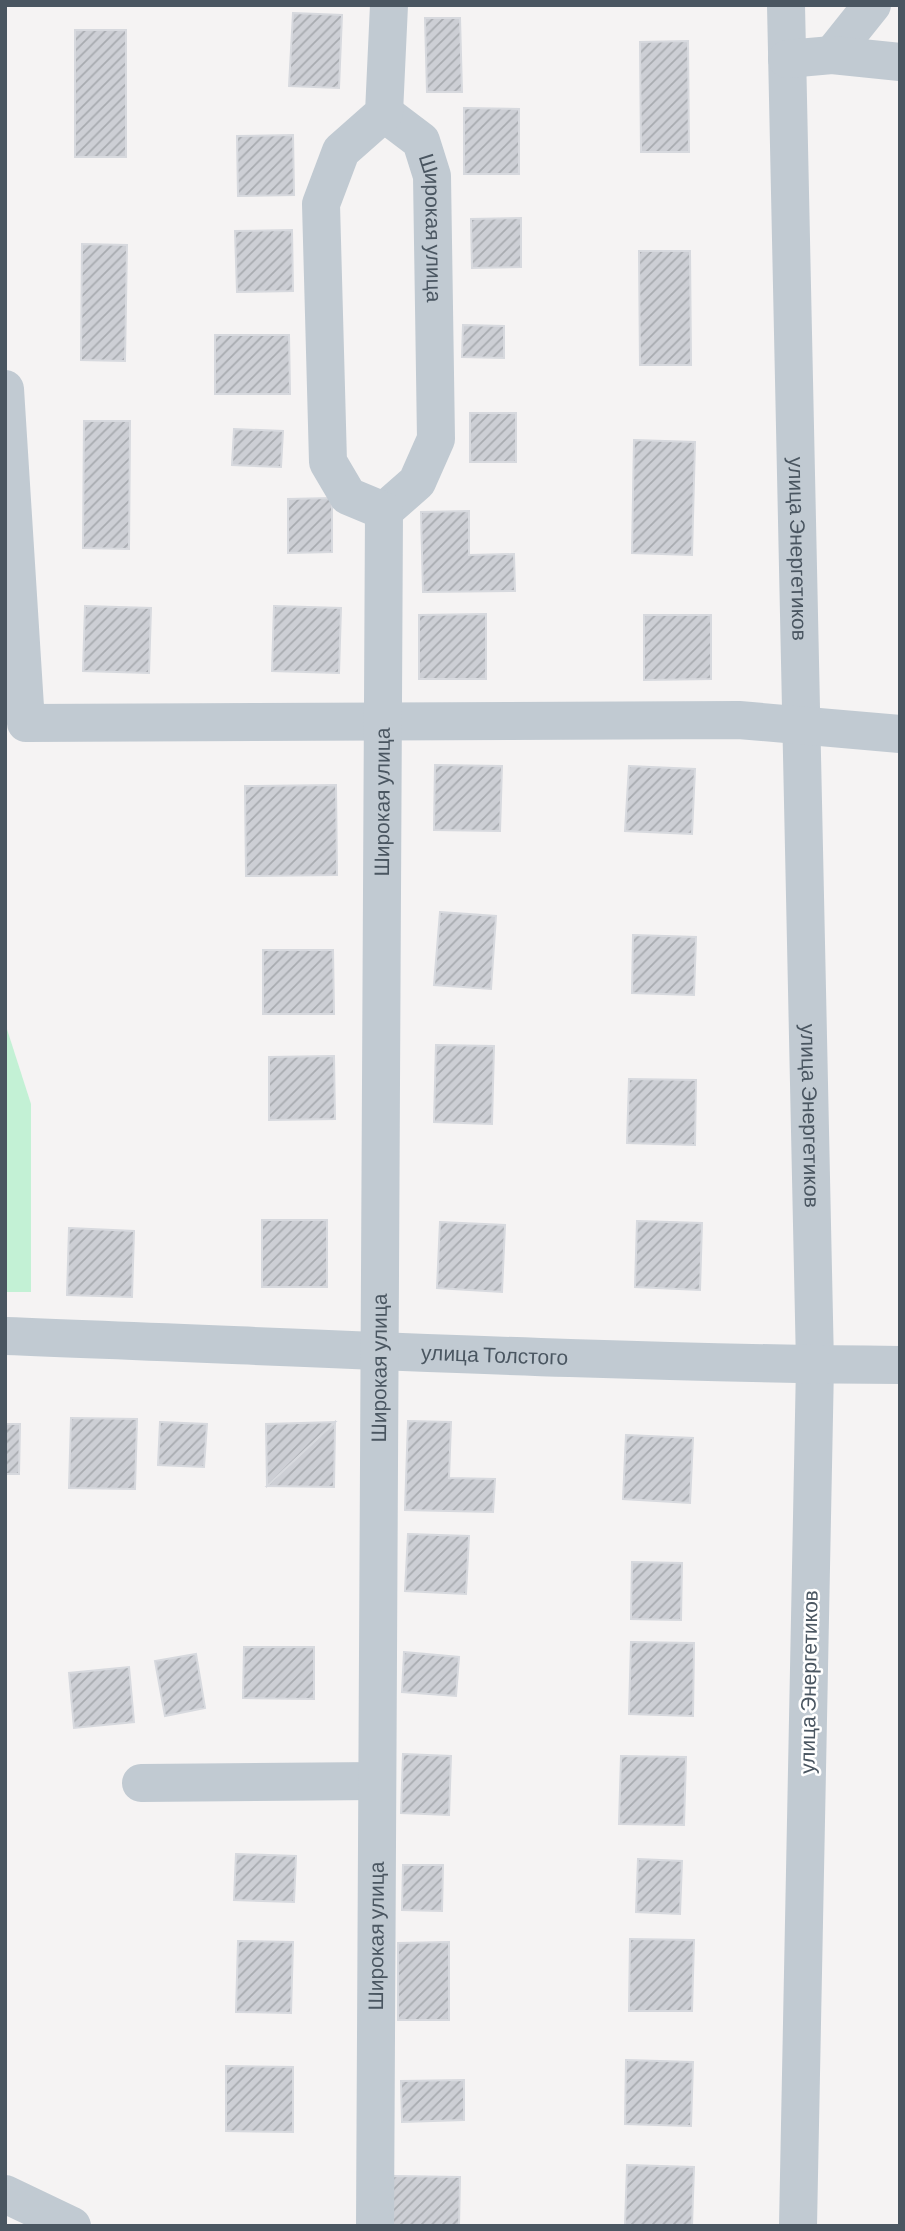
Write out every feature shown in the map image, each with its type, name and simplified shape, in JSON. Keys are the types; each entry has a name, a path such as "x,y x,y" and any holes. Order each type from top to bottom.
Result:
{"street":[{"path":"384,511 348,496 328,462 321,204 341,151 384,113 388,5"},
{"name":"улица Энергетиков","path":"786,5 816,1365 798,2226"},
{"path":"832,55 872,5"},
{"path":"787,59 832,55 900,62"},
{"name":"Широкая улица","path":"375,2226 384,511 417,482 436,439 432,176 421,141 384,113"},
{"path":"5,389 26,723 739,720 900,734"},
{"name":"улица Толстого","path":"5,1335 816,1365 900,1365"},
{"path":"141,1783 377,1781"},
{"path":"5,2194 64,2224"}],"green space":[{"path":"5,1023 31,1104 31,1292 5,1292"}],"building":[{"path":"293,13 342,15 339,88 289,86"},
{"path":"425,18 460,18 462,92 427,92"},
{"path":"75,30 126,30 126,157 75,157"},
{"path":"688,41 689,152 641,152 640,42"},
{"path":"464,108 519,109 519,174 464,174"},
{"path":"293,135 294,195 238,196 237,136"},
{"path":"521,218 521,267 472,268 471,219"},
{"path":"292,230 293,291 237,292 235,231"},
{"path":"82,244 127,245 125,361 81,360"},
{"path":"639,251 690,251 691,365 640,365"},
{"path":"463,325 504,326 504,358 462,357"},
{"path":"215,335 289,335 290,394 215,394"},
{"path":"470,413 516,413 516,462 470,462"},
{"path":"84,421 130,421 129,549 83,548"},
{"path":"234,429 283,431 281,467 232,465"},
{"path":"634,440 695,442 692,555 632,553"},
{"path":"332,498 332,552 288,553 288,499"},
{"path":"469,511 469,555 514,554 515,591 423,592 421,512"},
{"path":"85,606 151,608 149,673 83,671"},
{"path":"274,606 341,608 339,673 272,671"},
{"path":"486,614 486,679 419,679 419,615"},
{"path":"644,615 711,615 711,679 644,680"},
{"path":"435,765 502,766 500,831 434,830"},
{"path":"629,766 695,769 692,834 625,831"},
{"path":"336,785 337,875 246,876 245,786"},
{"path":"440,912 496,916 491,989 434,985"},
{"path":"633,935 696,937 694,995 632,993"},
{"path":"263,950 333,950 334,1014 263,1014"},
{"path":"436,1045 494,1046 492,1124 434,1122"},
{"path":"334,1056 335,1119 269,1120 269,1057"},
{"path":"629,1079 696,1080 695,1145 627,1143"},
{"path":"262,1220 327,1220 327,1287 262,1287"},
{"path":"637,1221 702,1223 700,1290 635,1287"},
{"path":"440,1222 505,1225 502,1292 437,1288"},
{"path":"69,1228 134,1231 132,1297 67,1295"},
{"path":"71,1418 137,1419 135,1489 69,1488"},
{"path":"408,1421 451,1422 449,1478 495,1479 493,1512 405,1510"},
{"path":"160,1422 207,1424 204,1467 158,1465"},
{"path":"335,1422 334,1487 267,1486"},
{"path":"335,1422 267,1486 266,1424"},
{"path":"5,1424 20,1424 19,1474 5,1474"},
{"path":"626,1435 693,1438 690,1503 623,1499"},
{"path":"408,1534 469,1536 466,1594 405,1591"},
{"path":"632,1562 682,1563 681,1620 631,1619"},
{"path":"631,1642 694,1643 693,1716 629,1714"},
{"path":"244,1647 314,1647 314,1699 243,1698"},
{"path":"404,1652 459,1657 456,1696 402,1692"},
{"path":"196,1654 205,1708 165,1716 155,1661"},
{"path":"129,1667 134,1722 74,1728 69,1673"},
{"path":"403,1754 451,1756 449,1815 401,1813"},
{"path":"621,1756 686,1757 684,1825 619,1824"},
{"path":"236,1854 296,1856 294,1902 234,1900"},
{"path":"638,1859 682,1861 680,1914 636,1912"},
{"path":"403,1865 443,1865 442,1911 402,1910"},
{"path":"630,1939 694,1940 692,2011 629,2011"},
{"path":"238,1941 293,1942 291,2013 236,2012"},
{"path":"449,1942 449,2020 398,2020 398,1943"},
{"path":"626,2060 693,2062 691,2126 625,2124"},
{"path":"226,2066 293,2067 293,2132 226,2131"},
{"path":"464,2080 464,2120 402,2122 401,2081"},
{"path":"627,2165 694,2167 692,2226 625,2226"},
{"path":"393,2176 460,2177 459,2226 393,2226"}]}
